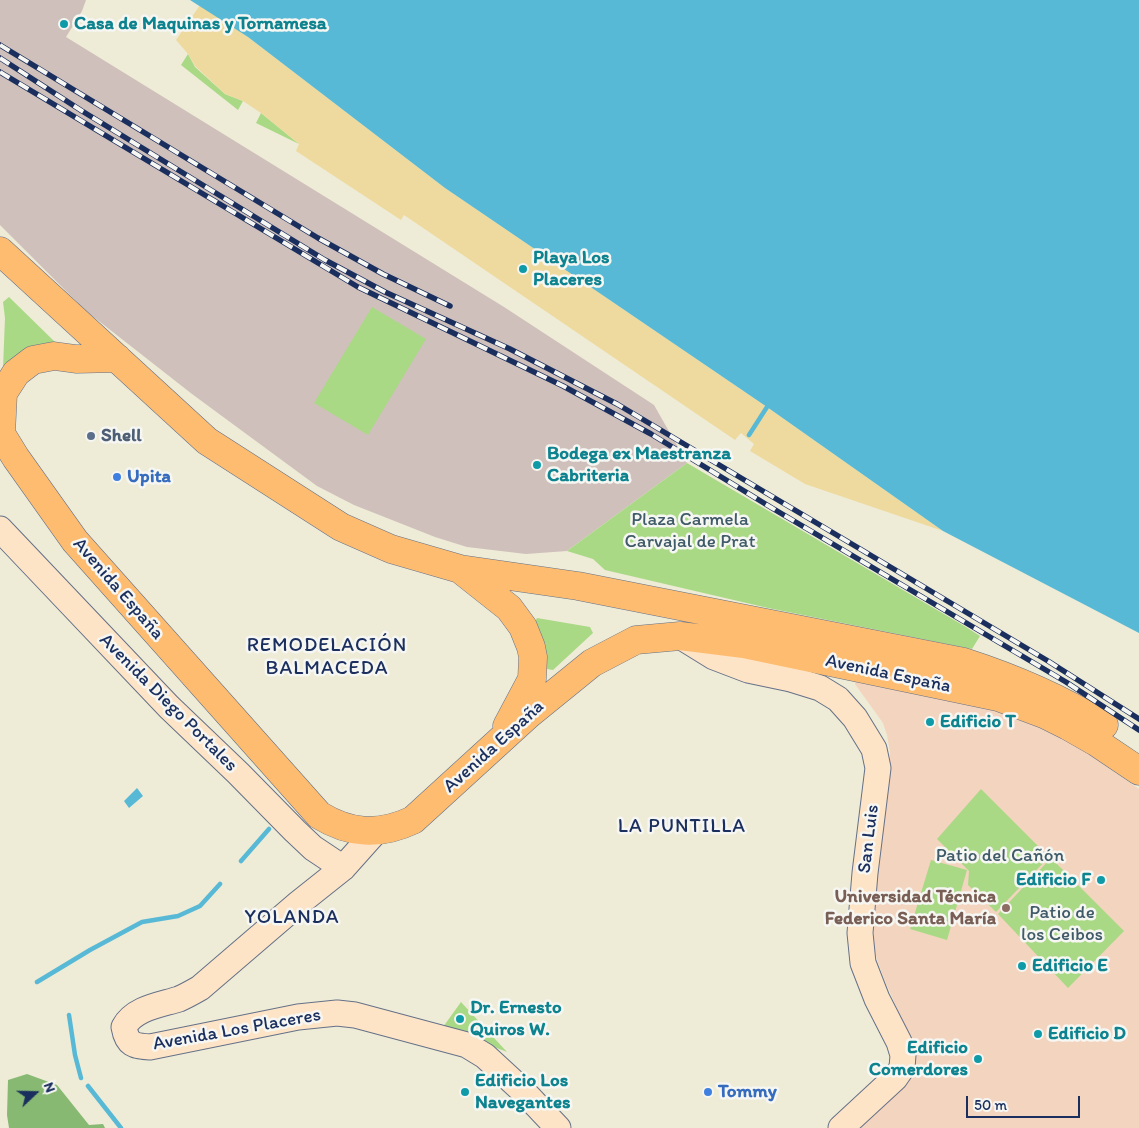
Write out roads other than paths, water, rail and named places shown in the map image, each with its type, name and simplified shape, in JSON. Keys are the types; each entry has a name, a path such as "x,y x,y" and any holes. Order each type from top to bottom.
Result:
{"main road":[{"name":"Avenida España","path":"0,251 208,441 341,526 391,549 460,569 578,586 964,662 1024,683 1053,696 1102,724 1139,749"},
{"path":"0,433 2,393 16,373 32,360 54,356 76,359 118,358"},
{"name":"Avenida España","path":"0,433 74,541 319,815 346,828 376,831 398,827 413,820 499,740 592,663 636,640 680,636 744,644 998,697 1068,726 1139,771"},
{"name":"Avenida Diego Portales","path":"2,534 169,706 294,831 313,848 343,868"},
{"path":"460,569 509,608 523,627 532,647 532,679 499,740"},
{"name":"San Luis","path":"680,636 714,657 731,664 820,688 838,699 855,718 874,750 878,768 865,873 860,933 863,963 877,999 899,1042 903,1055 902,1068 895,1078 841,1128"},
{"name":"Avenida Los Placeres","path":"376,831 343,868 200,988 181,998 135,1014 124,1027 128,1041 136,1046 150,1047 298,1017 337,1013 355,1015 466,1045 485,1056 534,1102 558,1128"}],"water":[{"path":"190,0 1139,0 1139,633 943,531 767,407 445,188 248,37"},
{"path":"137,788 143,796 129,808 124,801"}],"waterway":[{"path":"749,435 767,407"},
{"path":"241,861 269,829"},
{"path":"37,982 142,922 178,916 200,906 220,884"},
{"path":"69,1015 75,1055 81,1078"},
{"path":"88,1086 121,1128"}],"railway":[{"path":"0,45 318,238 383,274 450,306"},
{"path":"0,58 82,111 325,260 385,292 510,349 617,404 1048,661 1139,719"},
{"path":"0,72 358,287 563,386 651,434 1066,682 1139,730"}],"place":[{"name":"Casa de Maquinas y Tornamesa","path":"64,24"},
{"name":"Playa Los Placeres","path":"523,269"},
{"name":"Shell","path":"91,436"},
{"name":"Bodega ex Maestranza Cabriteria","path":"537,465"},
{"name":"Upita","path":"117,477"},
{"name":"Edificio T","path":"930,722"},
{"name":"Edificio F","path":"1101,880"},
{"name":"Universidad Técnica Federico Santa María","path":"1006,908"},
{"name":"Edificio E","path":"1022,966"},
{"name":"Dr. Ernesto Quiros W.","path":"460,1019"},
{"name":"Edificio D","path":"1038,1034"},
{"name":"Edificio Comerdores","path":"978,1059"},
{"name":"Edificio Los Navegantes","path":"465,1092"},
{"name":"Tommy","path":"708,1092"}],"district":[{"name":"REMODELACIÓN BALMACEDA","path":"327,658"},
{"name":"LA PUNTILLA","path":"682,827"},
{"name":"YOLANDA","path":"292,918"}],"park label":[{"name":"Plaza Carmela Carvajal de Prat","path":"690,531"},
{"name":"Patio del Cañón","path":"1000,856"},
{"name":"Patio de los Ceibos","path":"1062,924"}]}
